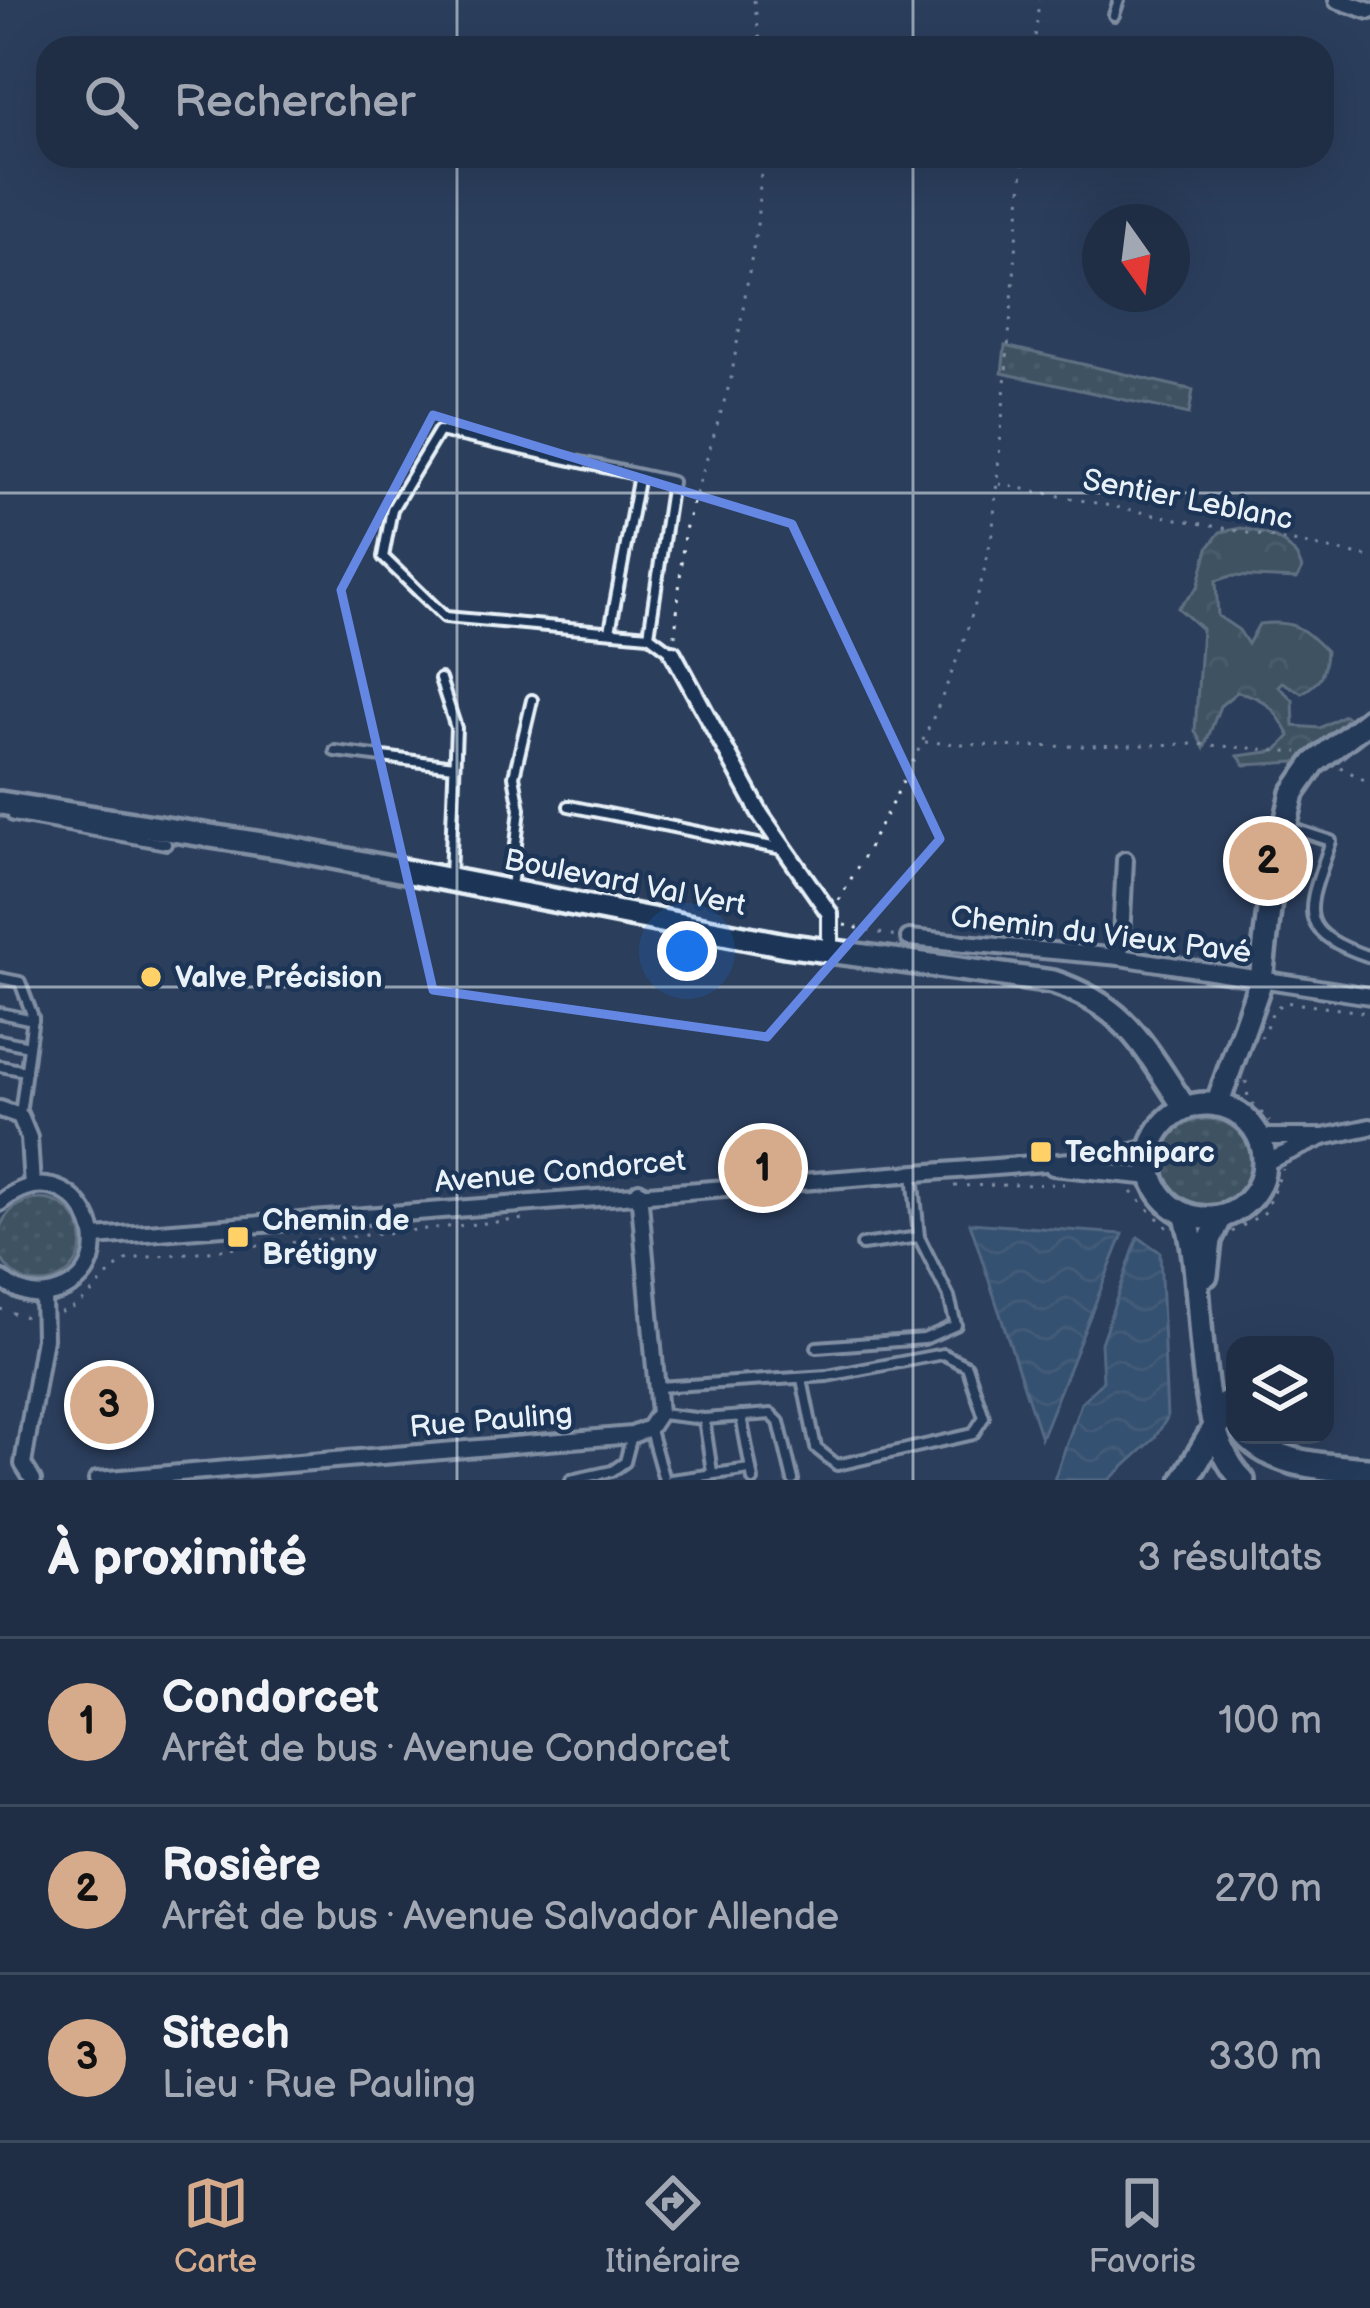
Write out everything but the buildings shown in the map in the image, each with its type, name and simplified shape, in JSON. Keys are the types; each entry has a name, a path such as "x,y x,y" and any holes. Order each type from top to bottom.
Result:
{"highway":[{"path":"1185,1480 1226,1416"},
{"path":"1258,1444 1303,1464 1370,1471"}],"street":[{"path":"1336,0 1370,10"},
{"path":"673,653 783,849 830,914 830,951"},
{"path":"1216,1105 1261,980 1283,825 1293,793 1319,759 1370,718"},
{"name":"Boulevard Val Vert","path":"0,803 449,878 830,951 1053,982 1095,996 1152,1056 1185,1108"},
{"path":"1120,957 1125,860"},
{"name":"Chemin du Vieux Pavé","path":"908,938 1120,957 1370,996"},
{"path":"1226,1416 1197,1324 1194,1244 1151,1177 1151,1147 1170,1118 1185,1108 1216,1105 1247,1120 1272,1148"},
{"path":"0,1109 20,1116 29,1138 32,1186"},
{"path":"1272,1148 1367,1128"},
{"name":"Avenue Condorcet","path":"94,1237 640,1191 913,1179 1030,1162 1127,1156 1151,1147"},
{"path":"1226,1416 1206,1274 1210,1240 1250,1199 1272,1148"},
{"name":"Avenue Condorcet","path":"1030,1162 1151,1177"},
{"path":"0,1203 32,1186 67,1192 81,1204 94,1237 86,1270 60,1291 43,1295 11,1287 0,1278"},
{"path":"640,1191 659,1413"},
{"path":"1184,1223 1221,1224"},
{"path":"28,1478 26,1437 43,1295"},
{"name":"Rue Pauling","path":"97,1480 632,1435 649,1427 659,1413"},
{"path":"1235,1444 1247,1480"}],"lane":[{"path":"1114,15 1119,0"},
{"path":"649,635 672,482 439,431 392,508 383,557 445,616 649,635 673,653"},
{"path":"610,631 639,475"},
{"path":"440,679 456,728 449,878"},
{"path":"511,890 520,809 514,776 532,700"},
{"path":"335,751 454,766"},
{"path":"569,806 783,849"},
{"path":"0,813 166,844"},
{"path":"1283,825 1330,841 1309,908 1312,926 1324,939 1370,957"},
{"path":"0,978 20,982 31,1000 33,1020 20,1116"},
{"path":"0,1013 33,1020"},
{"path":"0,1040 29,1046"},
{"path":"0,1066 26,1071"},
{"path":"817,1346 923,1339 954,1329 949,1297 919,1238 913,1179"},
{"path":"862,1246 919,1238"},
{"path":"657,1388 802,1379 943,1354 968,1366 984,1417 973,1434 837,1465 816,1448 802,1379"},
{"path":"659,1413 704,1419 771,1414 778,1421 793,1480"},
{"path":"741,1416 753,1480"},
{"path":"704,1419 712,1472"},
{"path":"649,1427 668,1480 750,1469"},
{"path":"571,1480 612,1472 625,1462 632,1435"}],"path":[{"path":"754,0 759,36"},
{"path":"1035,36 1039,0"},
{"path":"673,653 684,533 731,379 757,225 761,168"},
{"path":"830,914 901,790 983,588 998,483 1023,168"},
{"name":"Sentier Leblanc","path":"998,483 1370,557"},
{"path":"921,742 1292,748 1370,783"},
{"name":"Chemin du Vieux Pavé","path":"830,914 857,931 908,938"},
{"path":"1261,1040 1274,1009 1285,1002 1370,1013"},
{"path":"1221,1224 1234,1232 1264,1213 1276,1195 1272,1148 1248,1098 1246,1080"},
{"path":"913,1179 1080,1184"},
{"path":"1128,1187 1156,1221 1172,1232 1184,1223"},
{"path":"0,1309 18,1317 44,1316 88,1299 113,1268 128,1259 544,1217"}],"highlighted area":[{"path":"433,415 792,524 940,839 767,1037 433,990 341,590"}],"green space":[{"path":"1005,346 1193,390 1189,414 1002,373"},
{"path":"1241,528 1279,540 1293,551 1302,569 1297,579 1231,576 1216,581 1218,616 1239,630 1248,644 1259,624 1289,624 1310,636 1326,651 1321,676 1302,693 1282,682 1278,686 1293,700 1294,726 1320,728 1344,715 1352,721 1296,762 1245,765 1238,756 1276,751 1290,736 1269,707 1247,694 1237,692 1220,706 1204,748 1195,731 1202,629 1178,608 1198,587 1208,548 1220,532"},
{"path":"1207,1119 1239,1132 1252,1164 1239,1196 1207,1209 1175,1196 1162,1164 1175,1132"},
{"path":"24,1202 56,1202 79,1225 79,1257 56,1280 24,1280 1,1257 1,1225"}],"water":[{"path":"970,1223 1123,1234 1041,1438"},
{"path":"1138,1237 1160,1252 1167,1418 1154,1439 1109,1480 1054,1480 1081,1403 1103,1381 1101,1343"}],"place":[{"name":"Rosière","path":"1268,861"},
{"name":"Valve Précision","path":"151,977"},
{"name":"Techniparc","path":"1041,1152"},
{"name":"Condorcet","path":"763,1168"},
{"name":"Chemin de Brétigny","path":"238,1237"},
{"name":"Sitech","path":"109,1405"}]}
